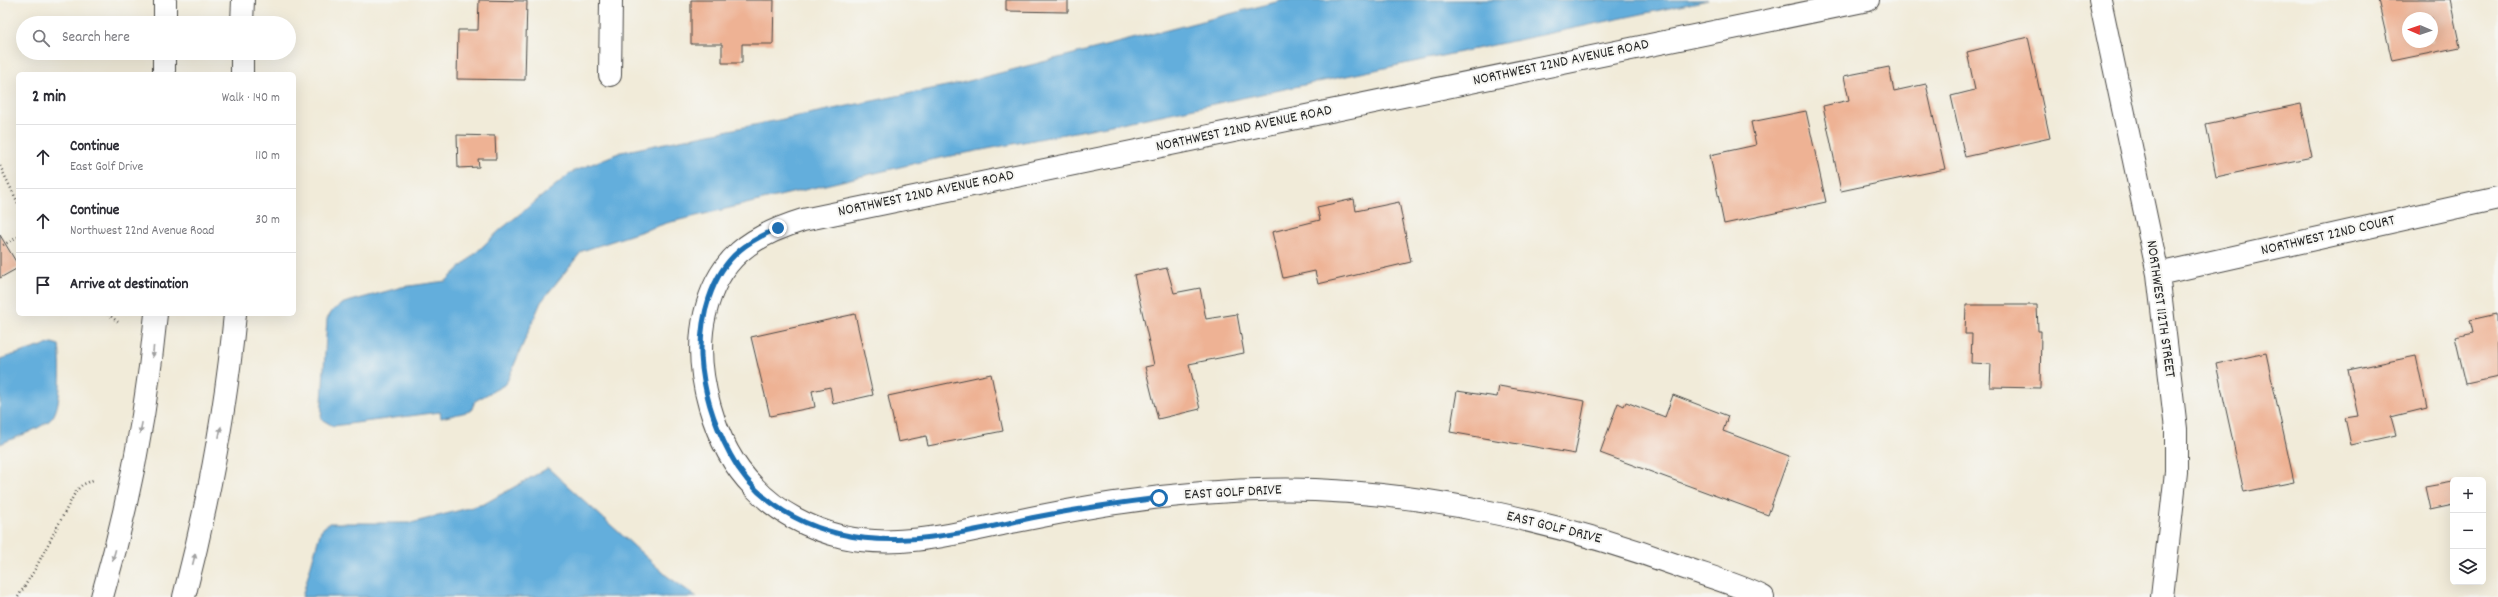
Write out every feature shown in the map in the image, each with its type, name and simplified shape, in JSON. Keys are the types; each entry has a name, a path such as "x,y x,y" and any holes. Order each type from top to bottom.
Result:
{"street":[{"path":"164,16 165,0"},
{"path":"242,16 243,0"},
{"path":"610,75 611,0"},
{"name":"NORTHWEST 22ND AVENUE ROAD","path":"701,357 701,337 708,302 716,279 739,251 756,239 778,228 803,220 1868,0"},
{"name":"NORTHWEST 112TH STREET","path":"2100,0 2158,274 2176,429 2176,472 2162,597"},
{"path":"164,60 164,72"},
{"path":"242,60 242,72"},
{"name":"NORTHWEST 22ND COURT","path":"2158,274 2498,198"},
{"path":"102,597 116,546 140,436 148,390 156,316"},
{"path":"184,597 198,543 224,412 235,316"},
{"name":"EAST GOLF DRIVE","path":"701,357 706,389 717,425 734,462 743,475 780,510 801,521 843,537 884,540 939,536 1080,509 1159,498 1258,490 1329,491 1434,504 1549,525 1620,544 1763,597"}],"path":[{"path":"0,166 16,199"},
{"path":"4,245 16,238"},
{"path":"110,316 118,322"},
{"path":"18,597 34,571 76,491 82,485 93,480"}],"water":[{"path":"1284,0 1708,0 1142,119 925,161 667,223 582,251 541,302 506,384 475,401 471,411 441,418 440,412 333,426 321,419 327,319 333,310 344,303 402,287 446,281 500,230 572,172 621,152 961,83"},
{"path":"52,343 59,345 60,362 59,396 54,415 50,420 26,434 0,444 0,359"},
{"path":"548,468 667,576 697,597 302,597 321,530 329,523 411,523 484,504"}],"building":[{"path":"479,0 527,1 525,80 457,79 458,30 478,30"},
{"path":"691,0 774,0 773,44 742,44 742,63 722,63 722,44 691,44"},
{"path":"1006,0 1068,0 1068,12 1006,11"},
{"path":"2378,0 2450,0 2460,47 2392,61"},
{"path":"2028,37 2050,138 1965,157 1951,96 1975,90 1967,52"},
{"path":"1889,67 1894,91 1926,84 1945,169 1841,191 1823,106 1849,100 1844,76"},
{"path":"2301,104 2312,157 2216,177 2206,124"},
{"path":"1806,111 1826,202 1724,224 1710,155 1756,145 1751,122"},
{"path":"457,135 495,136 496,159 478,159 479,167 458,168"},
{"path":"1354,199 1356,211 1399,202 1411,262 1318,284 1315,271 1283,278 1272,232 1320,220 1317,207"},
{"path":"0,235 16,262 16,269 0,278"},
{"path":"1167,268 1174,293 1200,288 1206,319 1237,314 1244,353 1189,364 1200,409 1158,419 1145,367 1154,365 1134,275"},
{"path":"1966,305 2037,305 2038,331 2041,331 2040,388 1990,387 1991,364 1971,363 1972,334 1965,334"},
{"path":"855,314 873,395 833,404 830,387 812,391 815,407 770,416 751,337"},
{"path":"2497,314 2498,377 2466,384 2455,337 2473,333 2470,320"},
{"path":"2266,353 2294,482 2244,492 2216,364"},
{"path":"2416,356 2427,408 2391,417 2396,435 2351,445 2345,418 2358,416 2348,370"},
{"path":"991,374 1003,431 928,446 926,436 898,442 888,396"},
{"path":"1499,386 1585,401 1575,454 1450,432 1457,391 1497,397"},
{"path":"1673,395 1728,416 1723,431 1789,456 1768,515 1600,453 1618,403 1624,406 1626,402 1665,417"},
{"path":"2450,483 2450,506 2430,510 2425,487"}],"route":[{"path":"778,228 756,239 739,251 716,279 704,316 701,337 701,357 702,371 711,408 734,462 754,487 780,510 801,521 843,537 862,540 908,540 966,532 1121,502 1159,498"}]}
